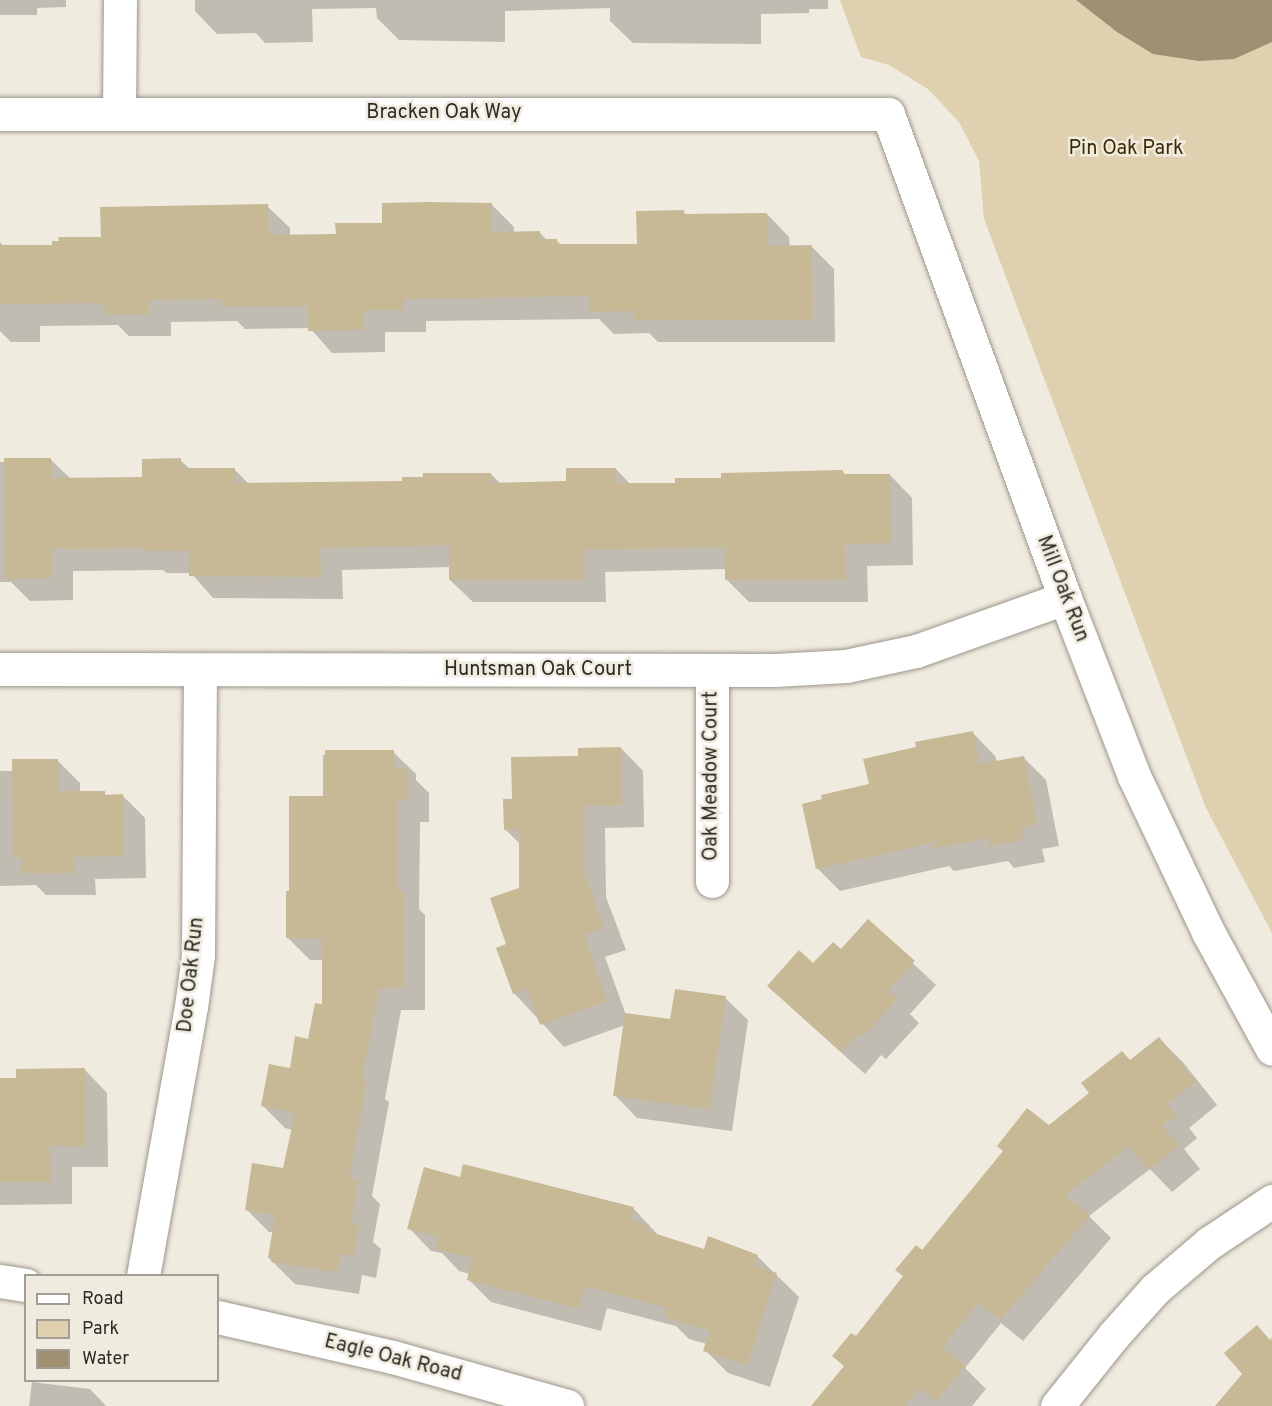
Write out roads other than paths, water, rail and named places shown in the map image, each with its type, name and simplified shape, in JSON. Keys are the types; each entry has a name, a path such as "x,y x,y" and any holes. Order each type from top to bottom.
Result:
{"street":[{"path":"119,113 120,0"},
{"name":"Bracken Oak Way","path":"0,114 888,114"},
{"name":"Mill Oak Run","path":"888,114 1065,598 1134,776 1208,932 1272,1049"},
{"name":"Huntsman Oak Court","path":"0,669 775,670 846,666 916,651 1065,598"},
{"name":"Doe Oak Run","path":"143,1274 191,1008 198,955 200,670"},
{"name":"Oak Meadow Court","path":"712,670 712,881"},
{"path":"1058,1406 1113,1336 1155,1289 1209,1242 1272,1201"},
{"path":"0,1281 24,1285"},
{"name":"Eagle Oak Road","path":"219,1317 393,1357 567,1406"}],"water":[{"path":"1076,0 1272,0 1272,42 1234,59 1199,61 1153,54 1117,32"}],"park label":[{"name":"Pin Oak Park","path":"1126,149"}]}
